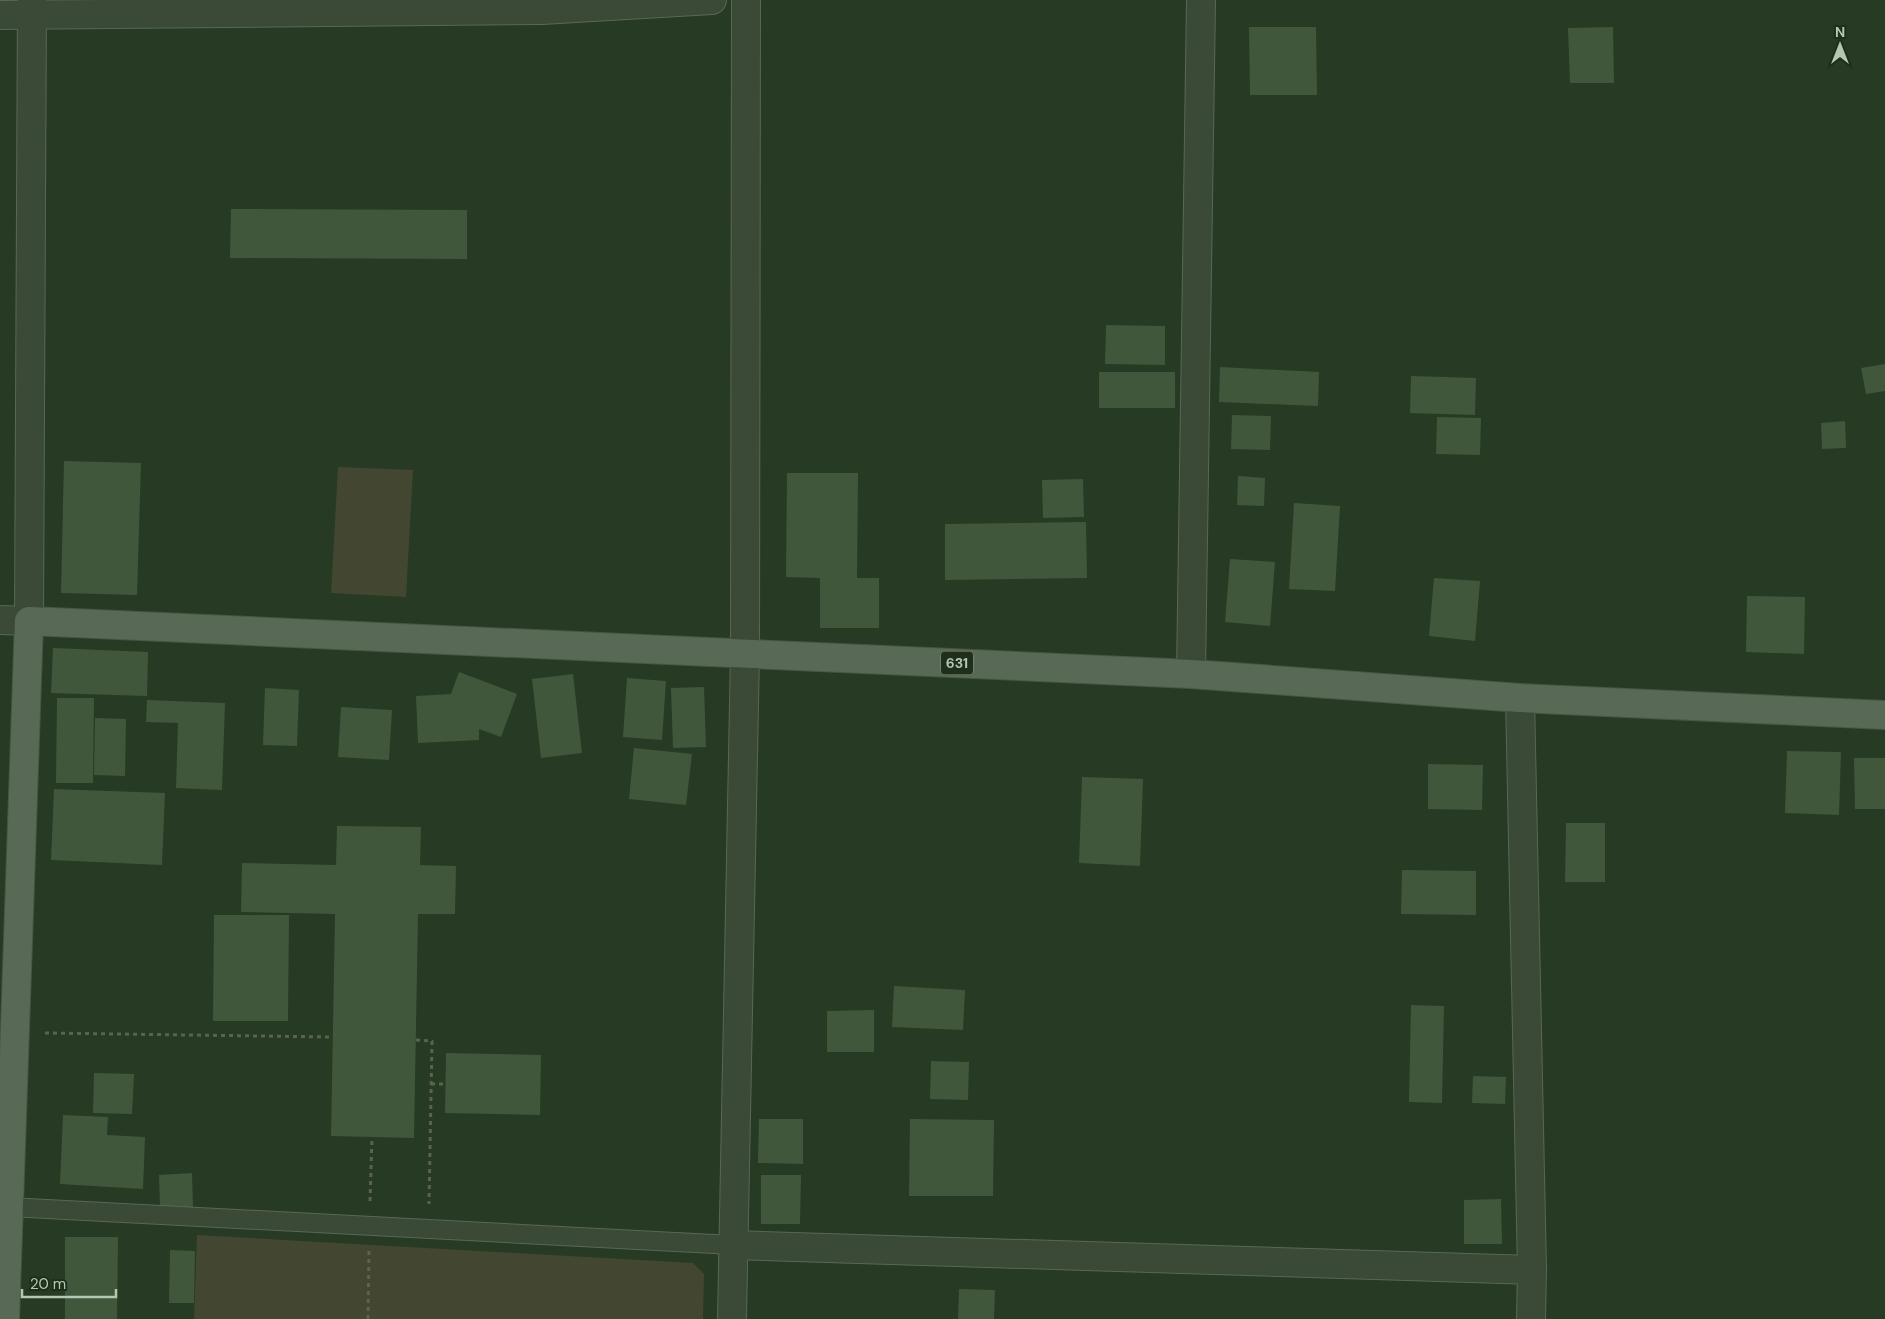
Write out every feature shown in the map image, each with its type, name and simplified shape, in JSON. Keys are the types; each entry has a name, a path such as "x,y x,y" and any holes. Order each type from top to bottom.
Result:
{"main road":[{"name":"631","path":"29,621 1191,674 1520,698 1885,716"},
{"path":"5,1319 4,1207 15,1032 29,621"}],"street":[{"path":"0,15 32,8 350,6 542,10 712,0"},
{"path":"732,1319 745,653 746,0"},
{"path":"1191,674 1201,0"},
{"path":"0,620 29,621 32,8"},
{"path":"1520,698 1532,1270 1531,1319"},
{"path":"733,1245 1532,1270"}],"lane":[{"path":"4,1207 733,1245"}],"path":[{"path":"15,1032 333,1038"},
{"path":"416,1040 432,1041 428,1230"},
{"path":"431,1084 446,1084"}],"green space":[{"path":"338,467 413,470 406,597 331,593"},
{"path":"197,1235 693,1263 704,1274 703,1319 194,1319"}],"building":[{"path":"1249,27 1316,27 1317,95 1250,95"},
{"path":"1613,27 1614,83 1570,83 1568,28"},
{"path":"231,209 467,210 467,259 230,258"},
{"path":"1106,325 1165,326 1165,365 1105,364"},
{"path":"1885,364 1885,391 1866,394 1861,368"},
{"path":"1220,367 1319,372 1318,406 1219,402"},
{"path":"1099,372 1175,372 1175,408 1099,408"},
{"path":"1411,376 1476,378 1475,415 1410,413"},
{"path":"1232,415 1271,416 1270,450 1231,449"},
{"path":"1437,417 1481,418 1480,455 1436,454"},
{"path":"1845,421 1846,448 1822,449 1821,423"},
{"path":"64,461 141,463 137,595 61,593"},
{"path":"787,473 858,473 857,578 879,578 879,628 820,628 820,578 786,577"},
{"path":"1238,476 1265,478 1264,506 1237,505"},
{"path":"1083,479 1084,517 1043,518 1042,480"},
{"path":"1294,503 1340,506 1335,591 1289,589"},
{"path":"1086,522 1087,578 945,580 945,524"},
{"path":"1230,559 1275,562 1270,626 1225,622"},
{"path":"1434,578 1480,581 1475,641 1429,636"},
{"path":"1747,596 1805,597 1804,654 1746,652"},
{"path":"53,648 148,652 147,696 51,693"},
{"path":"459,672 517,694 501,737 479,729 479,740 418,743 416,696 451,694"},
{"path":"573,674 582,753 541,758 532,679"},
{"path":"627,678 666,681 662,740 623,737"},
{"path":"704,687 706,747 673,748 671,688"},
{"path":"265,688 299,690 297,746 263,745"},
{"path":"57,698 94,698 93,783 56,783"},
{"path":"147,700 225,703 222,790 176,788 178,723 146,722"},
{"path":"341,707 392,710 389,760 338,757"},
{"path":"95,718 126,719 125,776 94,775"},
{"path":"634,748 692,754 686,805 629,799"},
{"path":"1787,751 1841,752 1839,815 1785,813"},
{"path":"1854,758 1885,758 1885,809 1855,809"},
{"path":"1428,764 1483,765 1482,810 1428,809"},
{"path":"1082,777 1143,779 1140,866 1079,863"},
{"path":"54,789 165,793 162,865 51,860"},
{"path":"1566,823 1605,823 1605,882 1565,882"},
{"path":"337,826 421,827 420,865 456,866 455,914 418,914 414,1138 331,1136 335,914 241,912 242,863 336,865"},
{"path":"1402,870 1476,871 1476,915 1401,914"},
{"path":"214,915 289,915 288,1021 213,1021"},
{"path":"894,986 965,990 963,1030 892,1027"},
{"path":"1411,1005 1444,1006 1442,1103 1409,1102"},
{"path":"874,1010 874,1052 827,1052 827,1011"},
{"path":"446,1053 541,1055 540,1115 445,1113"},
{"path":"931,1061 969,1062 968,1100 930,1099"},
{"path":"94,1073 134,1074 132,1114 93,1113"},
{"path":"1473,1076 1506,1077 1505,1104 1472,1103"},
{"path":"63,1115 108,1117 107,1135 145,1137 143,1189 60,1184"},
{"path":"759,1119 803,1119 803,1164 758,1163"},
{"path":"910,1119 994,1120 993,1196 909,1196"},
{"path":"192,1173 193,1207 160,1208 159,1175"},
{"path":"761,1175 801,1175 800,1224 761,1224"},
{"path":"1501,1199 1502,1244 1464,1244 1464,1200"},
{"path":"65,1237 118,1237 117,1319 65,1319"},
{"path":"170,1250 195,1251 194,1303 169,1303"},
{"path":"959,1289 995,1290 994,1319 958,1319"}]}
